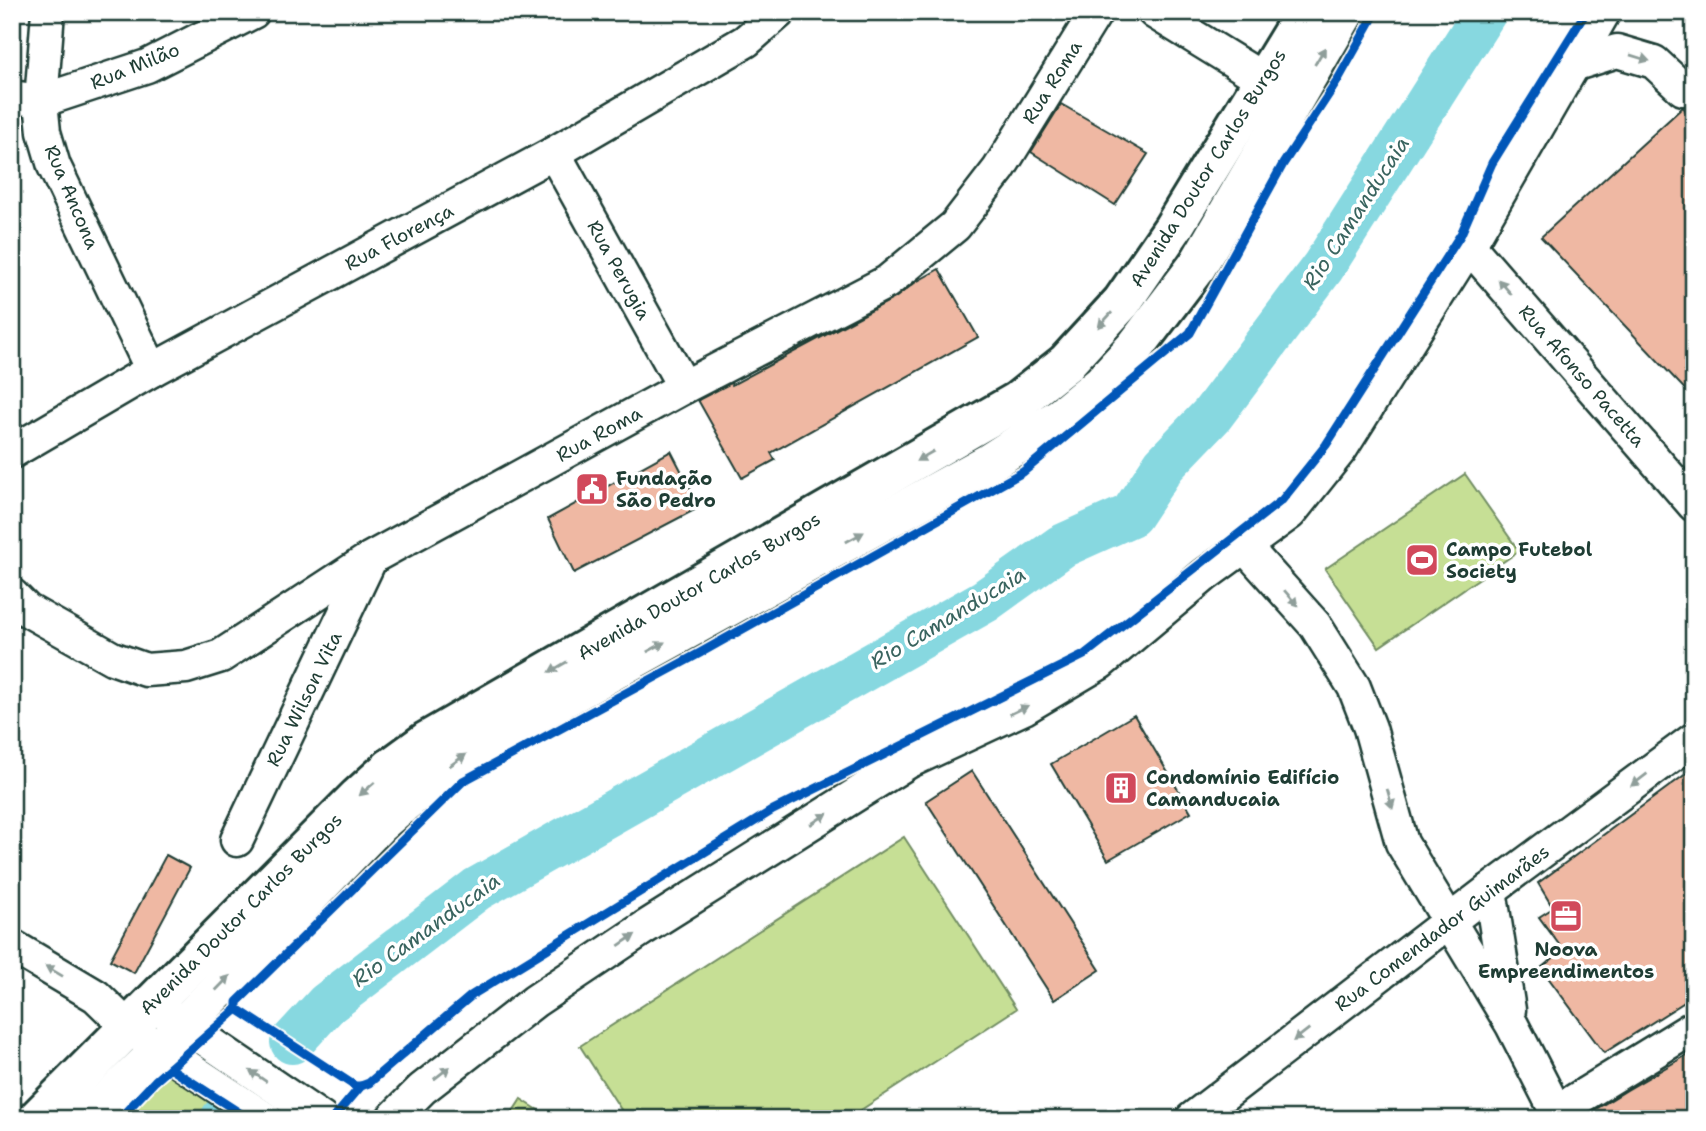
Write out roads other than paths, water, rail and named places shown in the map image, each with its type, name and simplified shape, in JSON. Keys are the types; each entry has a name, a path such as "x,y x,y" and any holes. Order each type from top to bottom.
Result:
{"main road":[{"name":"Avenida Doutor Carlos Burgos","path":"89,1119 184,1044 379,824 439,773 479,745 990,463 1062,416 1101,384 1136,346 1197,266 1280,89 1305,12"},
{"name":"Avenida Doutor Carlos Burgos","path":"37,1119 390,768 427,741 1018,401 1066,363 1129,291 1173,228 1280,89 1345,12"}],"street":[{"name":"Rua Ancona","path":"48,12 26,99 44,132 54,166 152,370"},
{"name":"Rua Milão","path":"26,99 147,66 253,12"},
{"name":"Rua Florença","path":"12,452 152,370 554,153 746,41 779,12"},
{"name":"Rua Roma","path":"12,595 27,610 112,658 146,670 186,667 221,656 371,558 684,387 887,282 955,226 999,169 1096,12"},
{"path":"1154,12 1280,89"},
{"path":"392,1119 422,1089 545,993 908,762 1024,708 1100,663 1184,592 1290,513 1341,449 1469,246 1604,12"},
{"path":"1576,64 1617,51 1654,62 1683,89 1694,84"},
{"name":"Rua Perugia","path":"554,153 684,387"},
{"name":"Rua Afonso Pacetta","path":"1469,246 1694,505"},
{"path":"1245,547 1315,625 1354,687 1370,727 1402,843 1512,1025 1558,1115 1694,1027"},
{"name":"Rua Wilson Vita","path":"237,840 371,558"},
{"name":"Rua Comendador Guimarães","path":"1192,1119 1490,890 1694,739"},
{"path":"1490,890 1512,1025"},
{"path":"12,946 96,996 139,1016 184,1044 316,1115"},
{"path":"184,1044 266,1119"}],"waterway":[{"name":"Rio Camanducaia","path":"292,1042 327,1004 477,889 985,601 1062,546 1131,515 1164,465 1212,415 1323,267 1485,12"},
{"name":"Rio Camanducaia","path":"222,1119 229,1111"}],"place":[{"name":"Fundação São Pedro","path":"592,489"},
{"name":"Campo Futebol Society","path":"1422,560"},
{"name":"Condomínio Edifício Camanducaia","path":"1121,788"},
{"name":"Noova Empreendimentos","path":"1566,916"}]}
